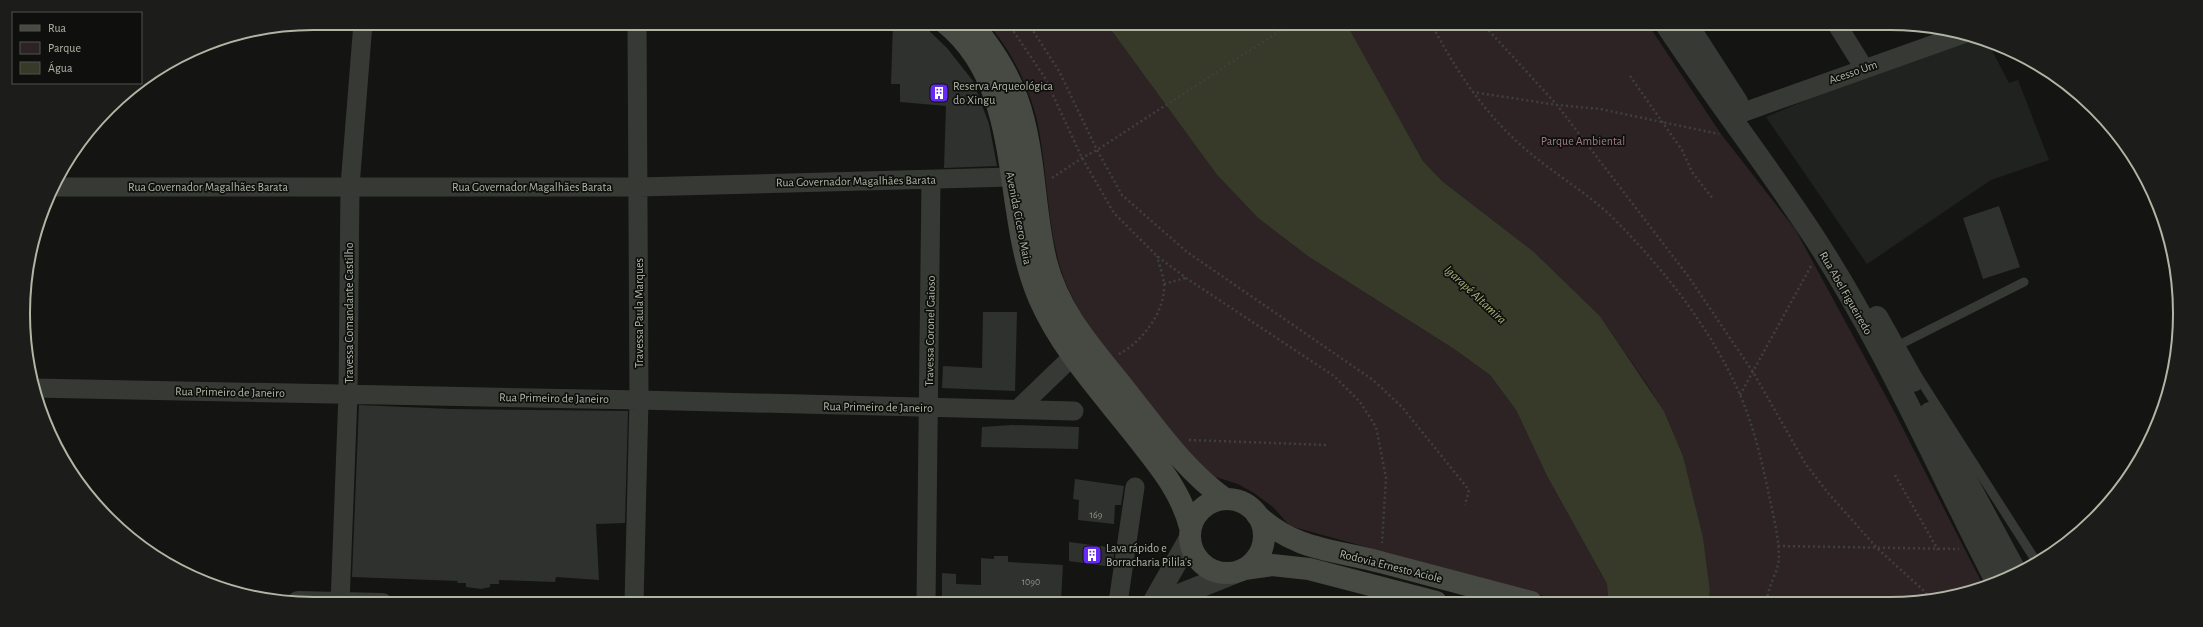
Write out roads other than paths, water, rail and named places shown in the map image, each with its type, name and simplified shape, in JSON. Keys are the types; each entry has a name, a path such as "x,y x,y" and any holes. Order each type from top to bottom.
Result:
{"main road":[{"name":"Avenida Cícero Maia","path":"951,30 968,48 981,66 990,83 999,109 1021,244 1029,272 1051,321 1073,356 1171,481 1186,511 1190,533"},
{"name":"Avenida Cícero Maia","path":"977,30 999,59 1017,99 1027,139 1040,235 1058,297 1085,340 1164,440 1206,485 1225,499"},
{"path":"1225,499 1238,500 1249,506 1257,515 1263,526 1264,539 1262,551 1255,561 1240,571 1222,574 1210,570 1200,562 1193,552 1190,533 1195,516 1203,507 1214,501 1225,499"},
{"name":"Rodovia Ernesto Aciole","path":"1257,515 1291,540 1315,548 1381,562 1512,597"},
{"name":"Rodovia Ernesto Aciole","path":"1240,571 1272,564 1302,567 1417,597"}],"street":[{"name":"Travessa Comandante Castilho","path":"340,597 348,394 350,186 362,30"},
{"name":"Travessa Paula Marques","path":"634,597 639,400 637,30"},
{"name":"Rua Abel Figueiredo","path":"1670,30 1738,120 1827,233 2014,568"},
{"name":"Rua Abel Figueiredo","path":"1690,30 1738,120 1820,248 1892,349 1919,423 1994,577"},
{"path":"1840,30 1864,68"},
{"name":"Acesso Um","path":"1738,120 1864,68 1953,37"},
{"name":"Rua Governador Magalhães Barata","path":"60,187 639,187 1011,177"},
{"name":"Travessa Coronel Gaioso","path":"926,597 931,180"},
{"path":"1018,409 1073,356"},
{"name":"Rua Primeiro de Janeiro","path":"40,388 639,400 1074,411"},
{"path":"1119,597 1134,487"},
{"path":"1155,597 1190,533"},
{"path":"1174,597 1240,571"}],"lane":[{"path":"2024,282 1892,349 2034,557"}],"water":[{"name":"Igarapé Altamira","path":"1111,30 1350,30 1423,161 1442,181 1534,252 1600,316 1664,411 1683,456 1703,538 1710,592 1709,597 1608,597 1607,584 1547,476 1516,410 1490,375 1454,349 1309,257 1258,218 1217,175"}],"place":[{"name":"Reserva Arqueológica do Xingu","path":"939,93"},
{"name":"Lava rápido e Borracharia Pilila's","path":"1092,555"}],"park label":[{"name":"Parque Ambiental","path":"1583,141"}]}
